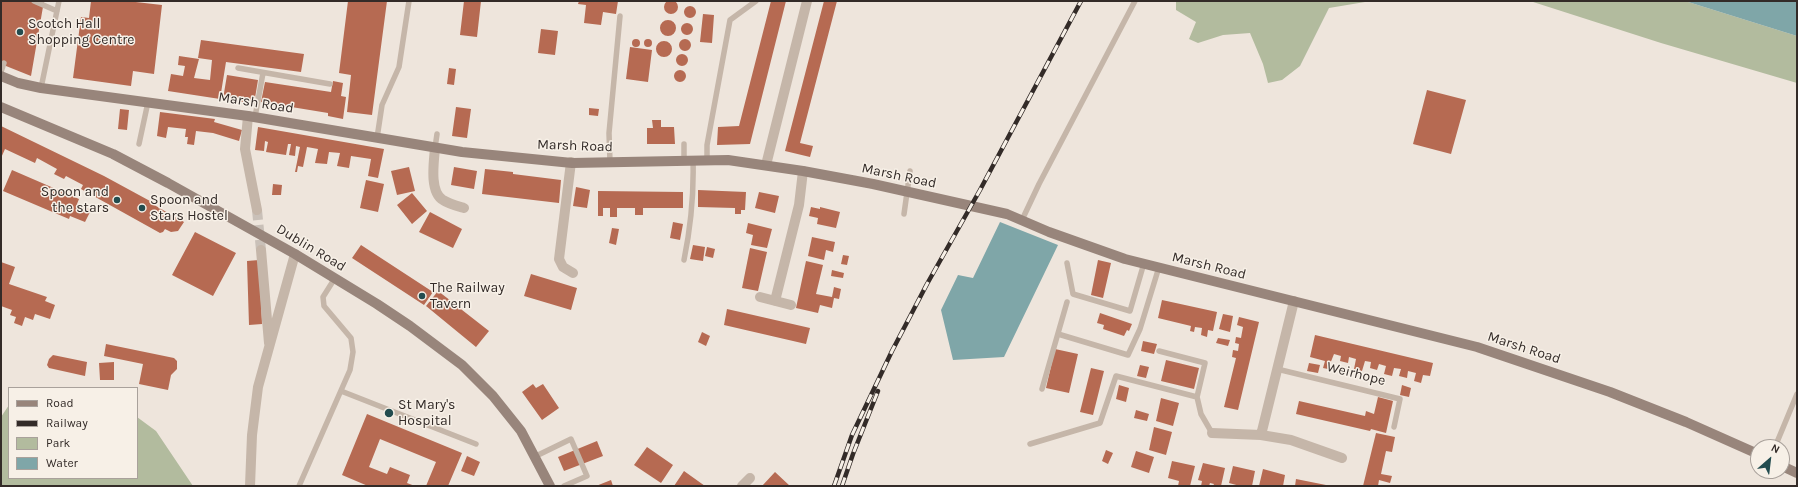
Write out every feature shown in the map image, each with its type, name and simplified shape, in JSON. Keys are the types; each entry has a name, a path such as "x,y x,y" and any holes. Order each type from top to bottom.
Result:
{"main road":[{"name":"Marsh Road","path":"1,76 18,83 41,88 252,116 435,148 571,162 728,160 803,171 907,192 1007,214 1079,243 1158,267 1477,347 1610,392 1686,422 1750,450"},
{"name":"Dublin Road","path":"1,107 113,154 236,220 295,254 410,326 462,366 493,396 521,431 550,486"}],"street":[{"path":"766,165 807,1"},
{"path":"252,116 245,149 257,210"},
{"path":"435,148 433,172 436,191 441,200 464,208"},
{"path":"571,162 559,259 563,267 573,273"},
{"path":"775,301 799,205 803,171"},
{"path":"261,250 269,350"},
{"path":"250,486 252,479 252,435 258,387 295,254"},
{"path":"760,297 791,305"},
{"path":"1261,435 1294,301"},
{"path":"1212,433 1261,435 1291,440 1342,458"},
{"path":"742,486 750,478"}],"lane":[{"path":"34,1 57,11"},
{"path":"41,88 59,1"},
{"path":"377,138 382,105 399,67 409,1"},
{"path":"707,160 707,145 730,20 756,1"},
{"path":"1022,220 1039,184 1136,1"},
{"path":"610,162 609,133 620,16"},
{"path":"1,72 4,63"},
{"path":"238,68 330,84"},
{"path":"252,116 263,72"},
{"path":"139,144 148,102"},
{"path":"435,148 437,134"},
{"path":"684,144 694,191 692,219 684,260"},
{"path":"904,214 910,171"},
{"path":"1067,262 1073,294 1130,311 1144,263"},
{"path":"1058,334 1128,355 1140,329 1158,267"},
{"path":"300,486 350,370 353,352 351,338 324,306 323,297 335,278"},
{"path":"1042,389 1067,302"},
{"path":"1159,351 1205,363 1197,397 1201,414 1212,433"},
{"name":"Weirhope","path":"1277,369 1400,399 1394,427"},
{"path":"1030,444 1100,424 1116,376 1197,397"},
{"path":"341,391 476,444"},
{"path":"1778,439 1797,394"},
{"path":"534,457 571,439 587,476 564,486"}],"green space":[{"path":"1176,1 1371,1 1329,8 1300,66 1282,80 1268,83 1263,64 1250,33 1223,35 1198,43 1189,39 1196,22 1176,10"},
{"path":"1530,1 1685,1 1797,36 1797,83 1661,43"},
{"path":"8,406 8,479 138,479 138,418 156,431 193,486 1,486 1,417"}],"water":[{"path":"1685,1 1797,1 1797,36"},
{"path":"1000,222 1058,245 1004,357 953,360 941,310 958,275 973,278"}],"building":[{"path":"668,0 674,0 678,4 678,10 674,14 668,14 664,10 664,4"},
{"name":"Scotch Hall Shopping Centre","path":"1,1 44,1 31,76 1,64"},
{"path":"91,1 127,1 162,5 154,74 133,71 131,86 73,78 81,17 89,18"},
{"path":"348,1 387,1 372,115 347,112 351,75 339,73"},
{"path":"464,1 481,1 477,37 460,35"},
{"path":"579,1 618,1 616,14 603,12 601,25 584,23 586,5 578,4"},
{"path":"771,1 786,1 750,144 717,145 718,127 739,126"},
{"path":"824,1 837,1 800,143 813,146 810,157 785,151"},
{"path":"688,6 692,6 696,12 692,18 688,18 684,14 684,10"},
{"path":"703,14 714,15 712,43 700,42"},
{"path":"668,20 674,22 676,28 674,34 668,36 662,34 660,28 662,22"},
{"path":"685,23 689,23 693,29 689,35 685,35 681,31 681,27"},
{"path":"541,29 558,31 555,55 538,53"},
{"path":"636,39 639,40 639,46 636,47 633,46 632,43 633,40"},
{"path":"648,39 651,40 651,46 648,47 645,46 644,43 645,40"},
{"path":"683,39 687,39 691,45 687,51 683,51 679,47 679,43"},
{"path":"201,40 304,54 301,72 226,62 220,99 168,91 171,74 183,76 185,66 178,65 179,56 199,59 194,78 210,80 212,60 198,58"},
{"path":"664,41 670,43 672,49 670,55 664,57 658,55 656,49 658,43"},
{"path":"630,47 652,50 648,82 626,79"},
{"path":"680,54 684,54 688,60 684,66 680,66 676,62 676,58"},
{"path":"449,68 456,69 454,85 447,84"},
{"path":"678,70 682,70 686,76 682,82 678,82 674,78 674,74"},
{"path":"227,75 258,80 254,104 223,99"},
{"path":"333,81 343,83 341,96 346,97 343,119 328,116 328,113 261,102 265,82 331,92"},
{"path":"1427,90 1466,100 1451,154 1413,144"},
{"path":"456,107 471,109 467,138 452,136"},
{"path":"589,108 599,109 598,116 589,115"},
{"path":"120,109 129,110 127,130 118,129"},
{"path":"160,112 215,119 214,122 242,130 239,141 213,133 196,131 194,145 187,144 188,137 185,137 186,129 168,127 166,138 157,136"},
{"path":"652,120 661,120 661,127 674,127 675,144 647,144 647,128 653,128"},
{"path":"1,126 104,176 150,201 149,202 184,222 178,231 171,232 165,229 160,233 81,189 83,185 66,176 64,179 54,174 57,169 37,158 35,163 5,149 1,158"},
{"path":"258,127 384,149 378,178 368,176 371,159 351,156 349,168 337,166 340,153 329,152 327,164 315,163 318,149 307,147 303,167 298,166 297,172 295,172 300,147 296,146 295,156 289,155 291,144 288,144 286,155 266,152 268,142 265,141 264,151 255,150"},
{"path":"409,167 415,191 397,195 391,171"},
{"path":"454,167 477,171 474,189 451,185"},
{"path":"485,169 561,180 559,203 482,194"},
{"path":"12,170 79,199 77,204 91,210 85,222 70,216 69,219 3,191"},
{"path":"366,180 384,184 378,212 360,208"},
{"path":"273,184 282,185 281,195 272,195"},
{"path":"576,187 590,190 587,208 573,206"},
{"path":"698,190 746,192 745,210 741,210 741,214 735,214 735,208 698,207"},
{"path":"598,191 683,192 683,208 643,208 643,215 635,215 635,208 617,208 617,217 610,217 610,208 603,208 603,216 598,216"},
{"path":"759,192 779,196 775,213 755,208"},
{"path":"412,193 427,211 412,224 397,205"},
{"path":"811,207 820,209 820,207 840,212 836,228 817,224 818,218 809,216"},
{"path":"430,212 462,229 453,248 419,232"},
{"path":"673,222 683,224 680,240 670,238"},
{"path":"748,223 772,229 767,248 751,245 753,235 746,233"},
{"path":"612,228 619,229 616,245 609,243"},
{"path":"195,232 236,253 213,296 172,275"},
{"path":"812,237 835,242 833,252 826,250 824,260 808,256"},
{"path":"361,245 433,292 424,305 352,258"},
{"path":"693,245 705,247 703,261 690,259"},
{"path":"707,247 715,249 713,258 705,256"},
{"path":"750,248 767,252 758,291 742,288"},
{"path":"843,255 849,256 847,265 841,264"},
{"path":"259,260 262,324 249,325 247,261"},
{"path":"1098,260 1111,263 1103,298 1091,295"},
{"path":"806,261 823,265 816,294 832,297 834,287 841,289 839,299 834,298 832,308 820,305 818,313 796,308"},
{"path":"1,262 15,267 9,284 47,297 45,301 55,305 50,319 35,314 33,320 25,317 22,326 14,323 16,317 10,315 12,310 1,306"},
{"path":"832,270 844,273 843,278 831,276"},
{"path":"531,274 577,288 571,310 524,296"},
{"path":"438,291 451,301 449,303 456,309 457,306 489,331 476,347 426,306"},
{"path":"1162,300 1217,312 1213,331 1208,330 1207,337 1201,335 1202,328 1195,327 1194,332 1190,331 1191,326 1158,318"},
{"path":"727,309 810,328 806,344 724,325"},
{"path":"1100,313 1132,324 1129,331 1127,330 1124,336 1103,329 1104,325 1097,323"},
{"path":"1223,314 1233,316 1230,332 1219,329"},
{"path":"1239,317 1259,322 1238,410 1224,407 1236,358 1232,357 1233,350 1238,351 1239,344 1235,343 1236,337 1241,338 1243,327 1237,325"},
{"path":"702,332 710,336 706,346 698,342"},
{"path":"1315,335 1433,363 1430,376 1423,375 1421,383 1414,381 1416,373 1408,371 1407,378 1399,376 1401,369 1394,368 1392,376 1384,374 1386,366 1379,364 1377,370 1370,368 1371,362 1365,361 1362,371 1354,369 1356,359 1349,357 1348,363 1340,361 1341,356 1334,354 1328,369 1323,368 1325,361 1310,357"},
{"path":"1218,338 1230,340 1228,346 1216,343"},
{"path":"1143,341 1157,344 1154,354 1141,351"},
{"path":"106,344 174,358 177,361 177,369 171,375 168,390 139,384 143,364 104,356"},
{"path":"1055,349 1078,354 1069,393 1046,388"},
{"path":"53,355 87,362 85,376 49,368 47,365 49,359"},
{"path":"1166,360 1199,368 1194,389 1161,381"},
{"path":"114,362 114,380 100,380 99,363"},
{"path":"1309,363 1320,365 1318,373 1307,371"},
{"path":"1140,365 1149,367 1146,378 1137,376"},
{"path":"1091,368 1104,371 1093,415 1080,412"},
{"path":"533,384 536,388 543,384 559,408 542,420 522,392"},
{"path":"1119,385 1129,388 1126,402 1116,399"},
{"path":"1402,385 1411,388 1409,397 1400,395"},
{"path":"1378,397 1393,401 1386,433 1371,429 1370,431 1296,414 1299,401 1365,416 1366,411 1374,414"},
{"path":"1161,398 1179,403 1173,426 1156,421"},
{"path":"1136,410 1149,414 1147,421 1134,418"},
{"path":"367,414 462,453 448,486 426,486 436,462 380,439 369,467 387,474 390,467 410,475 407,483 415,486 368,486 342,475"},
{"path":"1154,427 1172,432 1166,455 1149,450"},
{"path":"1376,433 1395,437 1392,452 1386,451 1381,474 1392,476 1390,483 1379,480 1378,486 1363,486"},
{"path":"597,441 603,456 564,471 558,457"},
{"path":"647,447 673,465 661,483 634,465"},
{"path":"1106,450 1113,453 1108,464 1102,461"},
{"path":"1136,451 1154,457 1149,473 1131,467"},
{"path":"467,456 480,462 474,476 461,471"},
{"path":"1172,461 1195,466 1190,486 1178,486 1179,481 1168,478"},
{"path":"1203,463 1225,468 1221,486 1213,486 1214,484 1210,483 1209,486 1201,486 1202,481 1198,480"},
{"path":"1233,466 1255,471 1252,486 1240,486 1229,483"},
{"path":"1263,469 1285,475 1283,486 1259,486"},
{"path":"684,471 705,486 674,486"},
{"path":"775,472 790,486 762,486"},
{"path":"1296,479 1326,485 1326,486 1295,486"},
{"path":"611,480 613,486 596,486"}],"tunnel":[{"path":"257,210 261,250"}],"railway":[{"path":"834,486 852,435 892,351 1081,1"},
{"path":"842,486 878,391"}],"place":[{"name":"Scotch Hall Shopping Centre","path":"20,32"},
{"name":"Spoon and the stars","path":"117,200"},
{"name":"Spoon and Stars Hostel","path":"142,208"},
{"name":"The Railway Tavern","path":"422,296"},
{"name":"St Mary's Hospital","path":"389,413"}]}
